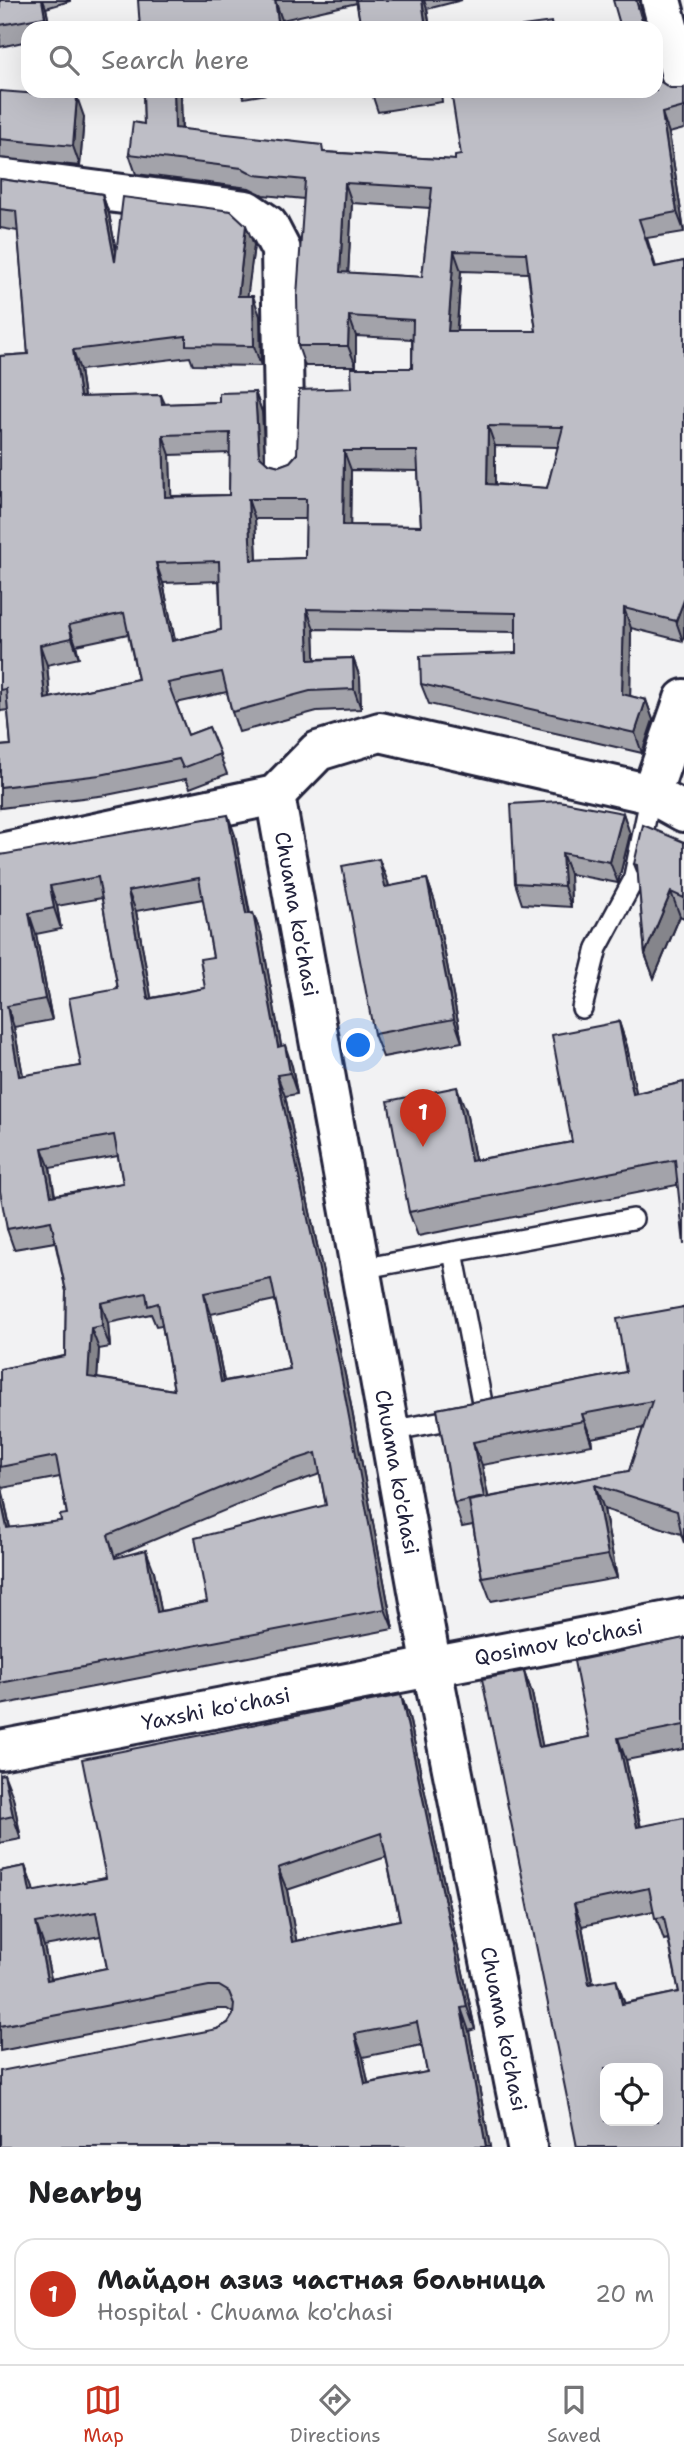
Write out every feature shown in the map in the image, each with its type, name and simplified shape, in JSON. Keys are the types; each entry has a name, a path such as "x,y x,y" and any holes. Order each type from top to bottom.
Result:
{"street":[{"path":"661,0 684,87"},
{"path":"0,178 246,210 268,225 281,250 285,464"},
{"path":"651,794 684,699"},
{"path":"0,853 275,795 318,751 380,732 651,794 684,812"},
{"name":"Chuama ko'chasi","path":"275,795 432,1668 527,2147"},
{"name":"Qosimov ko'chasi","path":"432,1668 684,1618"},
{"name":"Yaxshi koʻchasi","path":"0,1749 432,1668"}],"lane":[{"path":"582,1008 597,948 633,881 651,794"},
{"path":"360,1269 633,1219"},
{"path":"390,1432 491,1412 453,1252"}],"building":[{"path":"0,0 42,0 45,17 0,25"},
{"path":"138,0 275,0 278,21 140,21"},
{"path":"356,0 422,0 425,21 360,21"},
{"path":"613,0 636,0 642,21 619,21"},
{"path":"663,83 670,88 684,87 684,107 662,113 677,212 639,219 655,267 684,261 684,600 676,621 624,608 622,694 646,700 635,733 421,684 420,656 516,653 516,613 307,609 309,660 353,658 354,689 310,691 232,712 222,672 168,683 188,735 209,727 220,754 183,768 179,759 100,775 0,787 0,746 11,745 6,689 0,690 0,356 28,354 16,211 0,209 0,179 102,194 115,262 123,197 231,211 246,225 238,296 253,296 254,346 186,345 186,336 73,350 80,397 161,395 162,404 219,402 219,393 255,392 259,455 268,463 279,466 290,462 297,454 299,390 352,388 351,368 412,368 413,320 349,316 348,346 298,346 297,296 305,180 255,175 242,168 129,154 133,122 144,124 143,98 174,98 175,128 322,145 323,152 455,160 455,156 461,155 452,98 663,98","holes":["345,183 432,188 422,277 340,272","454,251 526,253 536,331 448,331","488,426 563,427 547,488 487,484","230,433 229,495 165,497 163,435","344,451 417,451 421,526 343,525","248,499 306,499 305,558 251,560","219,561 221,630 172,641 156,563","124,613 138,679 45,699 40,645 72,638 69,625"]},
{"path":"0,91 21,93 21,98 77,98 73,146 0,139"},
{"path":"559,801 623,813 610,862 562,853 564,886 515,883 511,804"},
{"path":"228,815 246,914 253,913 278,1047 285,1045 290,1073 277,1075 338,1358 385,1609 0,1683 0,1495 7,1528 61,1521 60,1515 67,1514 56,1456 0,1467 0,1369 65,1356 66,1291 51,1221 7,1229 0,1191 0,855","holes":["98,877 118,989 69,998 81,1066 19,1076 7,1006 45,999 29,913 54,908 50,886","199,878 213,957 200,959 205,988 148,999 128,891","114,1135 123,1183 51,1196 42,1148","271,1279 290,1369 221,1382 204,1293","146,1293 148,1306 158,1303 174,1390 88,1377 91,1328 102,1326 101,1303","316,1453 326,1505 195,1538 207,1602 157,1612 146,1550 115,1558 108,1535 269,1468"]},
{"path":"643,825 684,842 684,898 671,892 645,954 637,865 634,864"},
{"path":"379,859 385,887 427,879 454,1019 374,1034 342,866"},
{"path":"619,1022 633,1094 684,1082 684,1245 675,1160 409,1212 388,1101 457,1087 471,1161 572,1142 552,1035"},
{"path":"684,1307 684,1537 677,1511 595,1485 608,1555 482,1577 469,1501 629,1471 652,1401 582,1414 584,1421 473,1442 484,1497 454,1503 437,1409 626,1372 617,1319"},
{"path":"684,1638 684,1725 618,1738 637,1827 684,1818 684,2147 577,2147 482,1679 524,1671 539,1747 589,1737 574,1661","holes":["649,1888 655,1918 664,1917 679,1992 622,2004 616,1979 589,1984 574,1904"]},
{"path":"401,1695 467,2007 461,2008 486,2147 0,2147 0,2071 217,2029 228,2023 233,2015 234,2004 229,1992 219,1986 209,1986 0,2026 0,1871 25,1866 30,1892 106,1878 82,1759","holes":["381,1833 400,1920 292,1942 278,1868","96,1912 107,1968 47,1980 36,1923","417,2022 427,2072 365,2084 355,2034"]},
{"path":"4,1774 13,1816 0,1819 0,1775"}],"place":[{"name":"Майдон азиз частная больница","path":"423,1147"}]}
